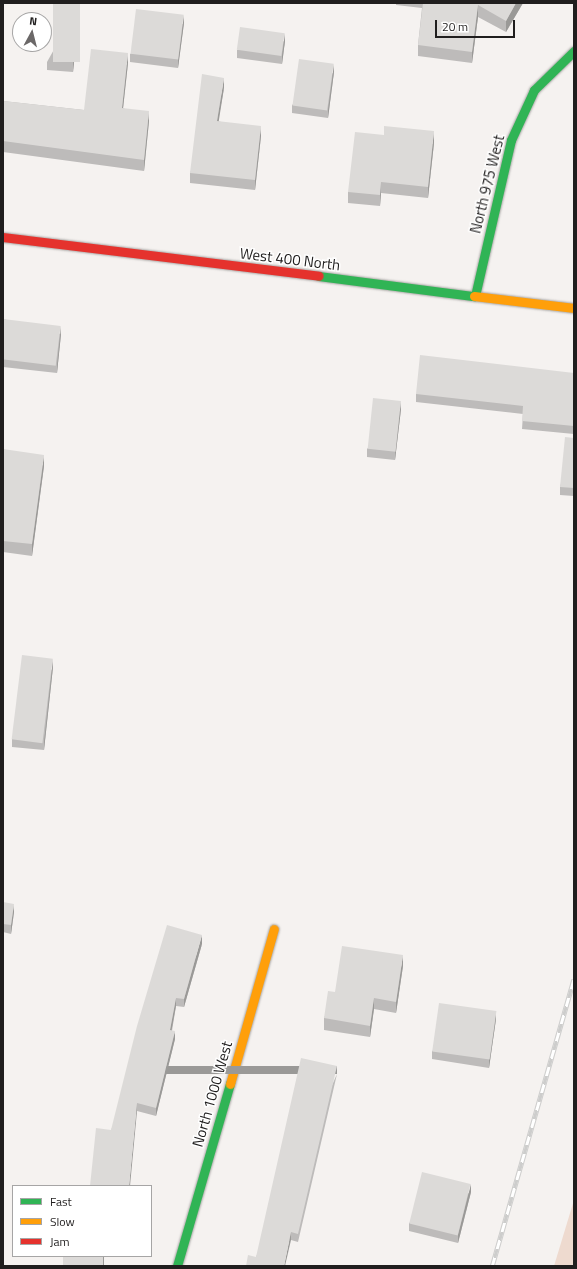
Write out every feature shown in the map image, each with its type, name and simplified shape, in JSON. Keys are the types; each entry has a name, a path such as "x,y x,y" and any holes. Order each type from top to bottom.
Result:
{"street":[{"name":"North 975 West","path":"475,296 511,140 534,90 574,51"},
{"name":"West 400 North","path":"3,237 574,308"},
{"name":"North 1000 West","path":"178,1266 274,929"}],"shaded area":[{"path":"574,1200 574,1266 554,1266"}],"building":[{"path":"53,3 80,3 80,62 53,62"},
{"path":"423,3 516,3 506,21 478,5 472,52 418,45"},
{"path":"136,9 184,15 178,60 131,54"},
{"path":"240,27 285,33 281,56 237,50"},
{"path":"91,49 128,53 122,108 149,111 144,160 3,141 3,101 84,110"},
{"path":"299,59 334,64 327,110 292,106"},
{"path":"202,74 224,78 217,121 261,126 255,180 190,173"},
{"path":"384,126 434,131 428,187 381,182 380,195 348,192 355,132 384,135"},
{"path":"3,319 61,326 56,366 3,359"},
{"path":"420,355 574,373 574,426 522,421 523,406 416,394"},
{"path":"373,398 401,401 396,452 368,449"},
{"path":"565,437 574,438 574,488 560,487"},
{"path":"3,449 44,455 32,544 3,541"},
{"path":"22,655 53,659 42,743 12,739"},
{"path":"3,902 14,904 11,925 3,924"},
{"path":"167,925 202,935 184,999 176,998 170,1030 175,1031 156,1108 137,1103 129,1185 90,1185 96,1128 111,1130 137,1026"},
{"path":"342,946 403,955 396,1002 374,998 370,1026 324,1018 328,991 335,992"},
{"path":"439,1003 496,1011 490,1060 432,1052"},
{"path":"301,1058 337,1066 298,1234 291,1232 284,1266 246,1266 248,1255 256,1257"},
{"path":"422,1172 471,1184 458,1236 409,1223"},
{"path":"63,1257 103,1257 103,1266 63,1266"}],"railway":[{"path":"492,1266 574,979"}],"traffic: fast":[{"path":"475,296 511,140 534,90 574,51"},
{"path":"319,276 474,296"},
{"path":"177,1266 230,1084"}],"traffic: slow":[{"path":"474,296 574,308"},
{"path":"230,1084 274,929"}],"traffic: jam":[{"path":"3,237 319,276"}]}
